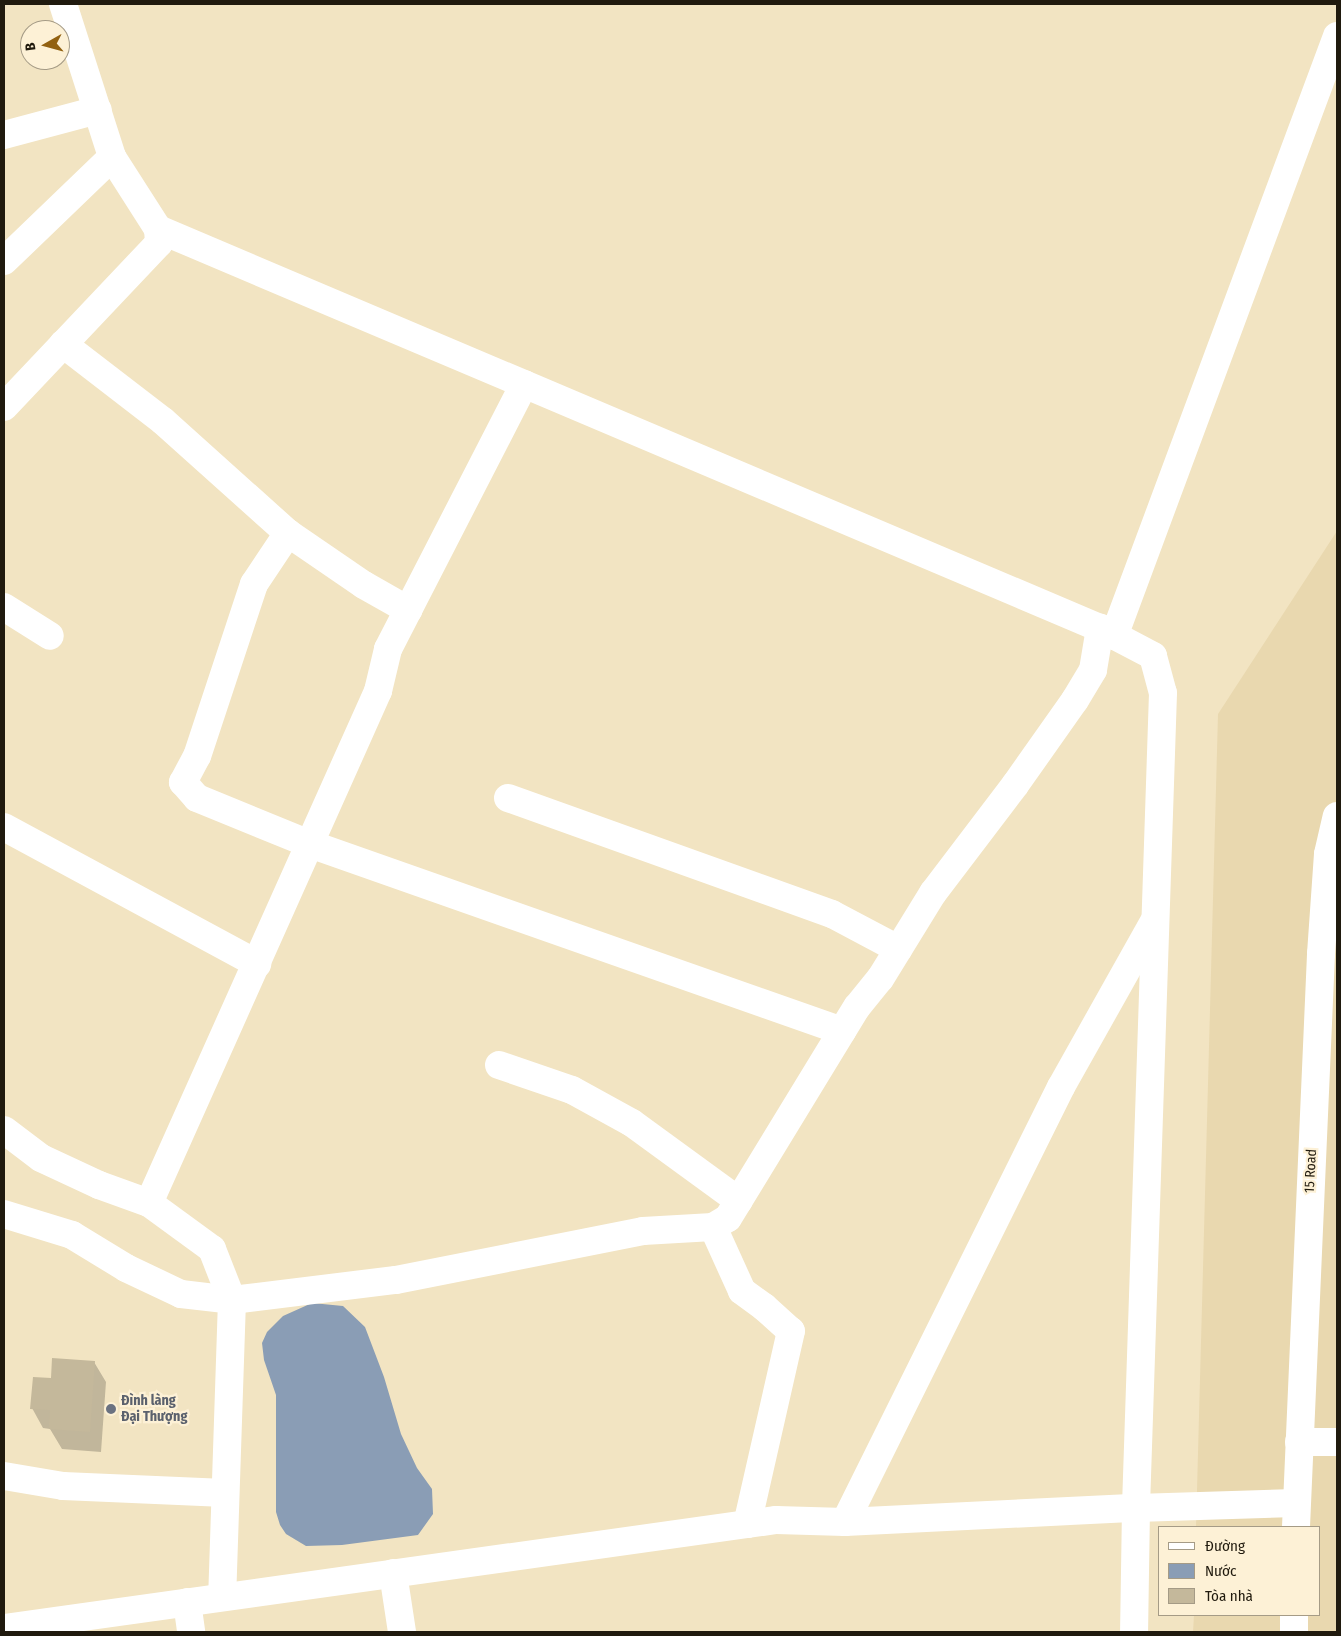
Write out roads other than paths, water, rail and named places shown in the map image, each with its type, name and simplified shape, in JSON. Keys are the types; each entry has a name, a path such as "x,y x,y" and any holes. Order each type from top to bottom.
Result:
{"street":[{"path":"4,406 159,243 158,229 112,156 63,4"},
{"path":"4,1214 72,1235 126,1268 181,1294 232,1300 396,1280 643,1231 713,1227 728,1218 842,1031 898,949 933,893 1015,785 1094,670 1337,36"},
{"path":"4,135 98,110"},
{"path":"4,261 112,156"},
{"path":"158,229 1107,632 1153,656 1163,693 1136,1508 1134,1632"},
{"path":"63,344 163,421 288,533 364,585 408,610"},
{"path":"149,1203 378,691 388,649 524,384"},
{"path":"288,533 254,584 197,756 183,782 197,798 310,844 842,1031"},
{"path":"4,607 50,636"},
{"path":"508,798 832,914 898,949"},
{"name":"15 Road","path":"1296,1515 1320,954 1328,854 1337,816"},
{"path":"4,827 257,964"},
{"path":"845,1522 1061,1087 1156,917"},
{"path":"499,1065 572,1090 632,1123 739,1201"},
{"path":"4,1130 41,1158 99,1185 149,1203 212,1249 232,1300 222,1597"},
{"path":"713,1227 742,1291 764,1307 791,1331 747,1524"},
{"path":"1298,1442 1337,1442"},
{"path":"4,1476 64,1486 225,1493"},
{"path":"4,1628 776,1520 845,1522 1136,1508 1296,1515"},
{"path":"393,1573 402,1632"},
{"path":"187,1602 191,1632"},
{"path":"1294,1616 1294,1632"}],"water":[{"path":"312,1303 343,1306 365,1327 384,1377 401,1434 417,1468 432,1489 433,1514 418,1535 342,1545 306,1546 286,1534 280,1525 276,1512 276,1395 264,1360 262,1343 267,1332 283,1316"}],"place":[{"name":"Đình làng Đại Thượng","path":"111,1409"}]}
